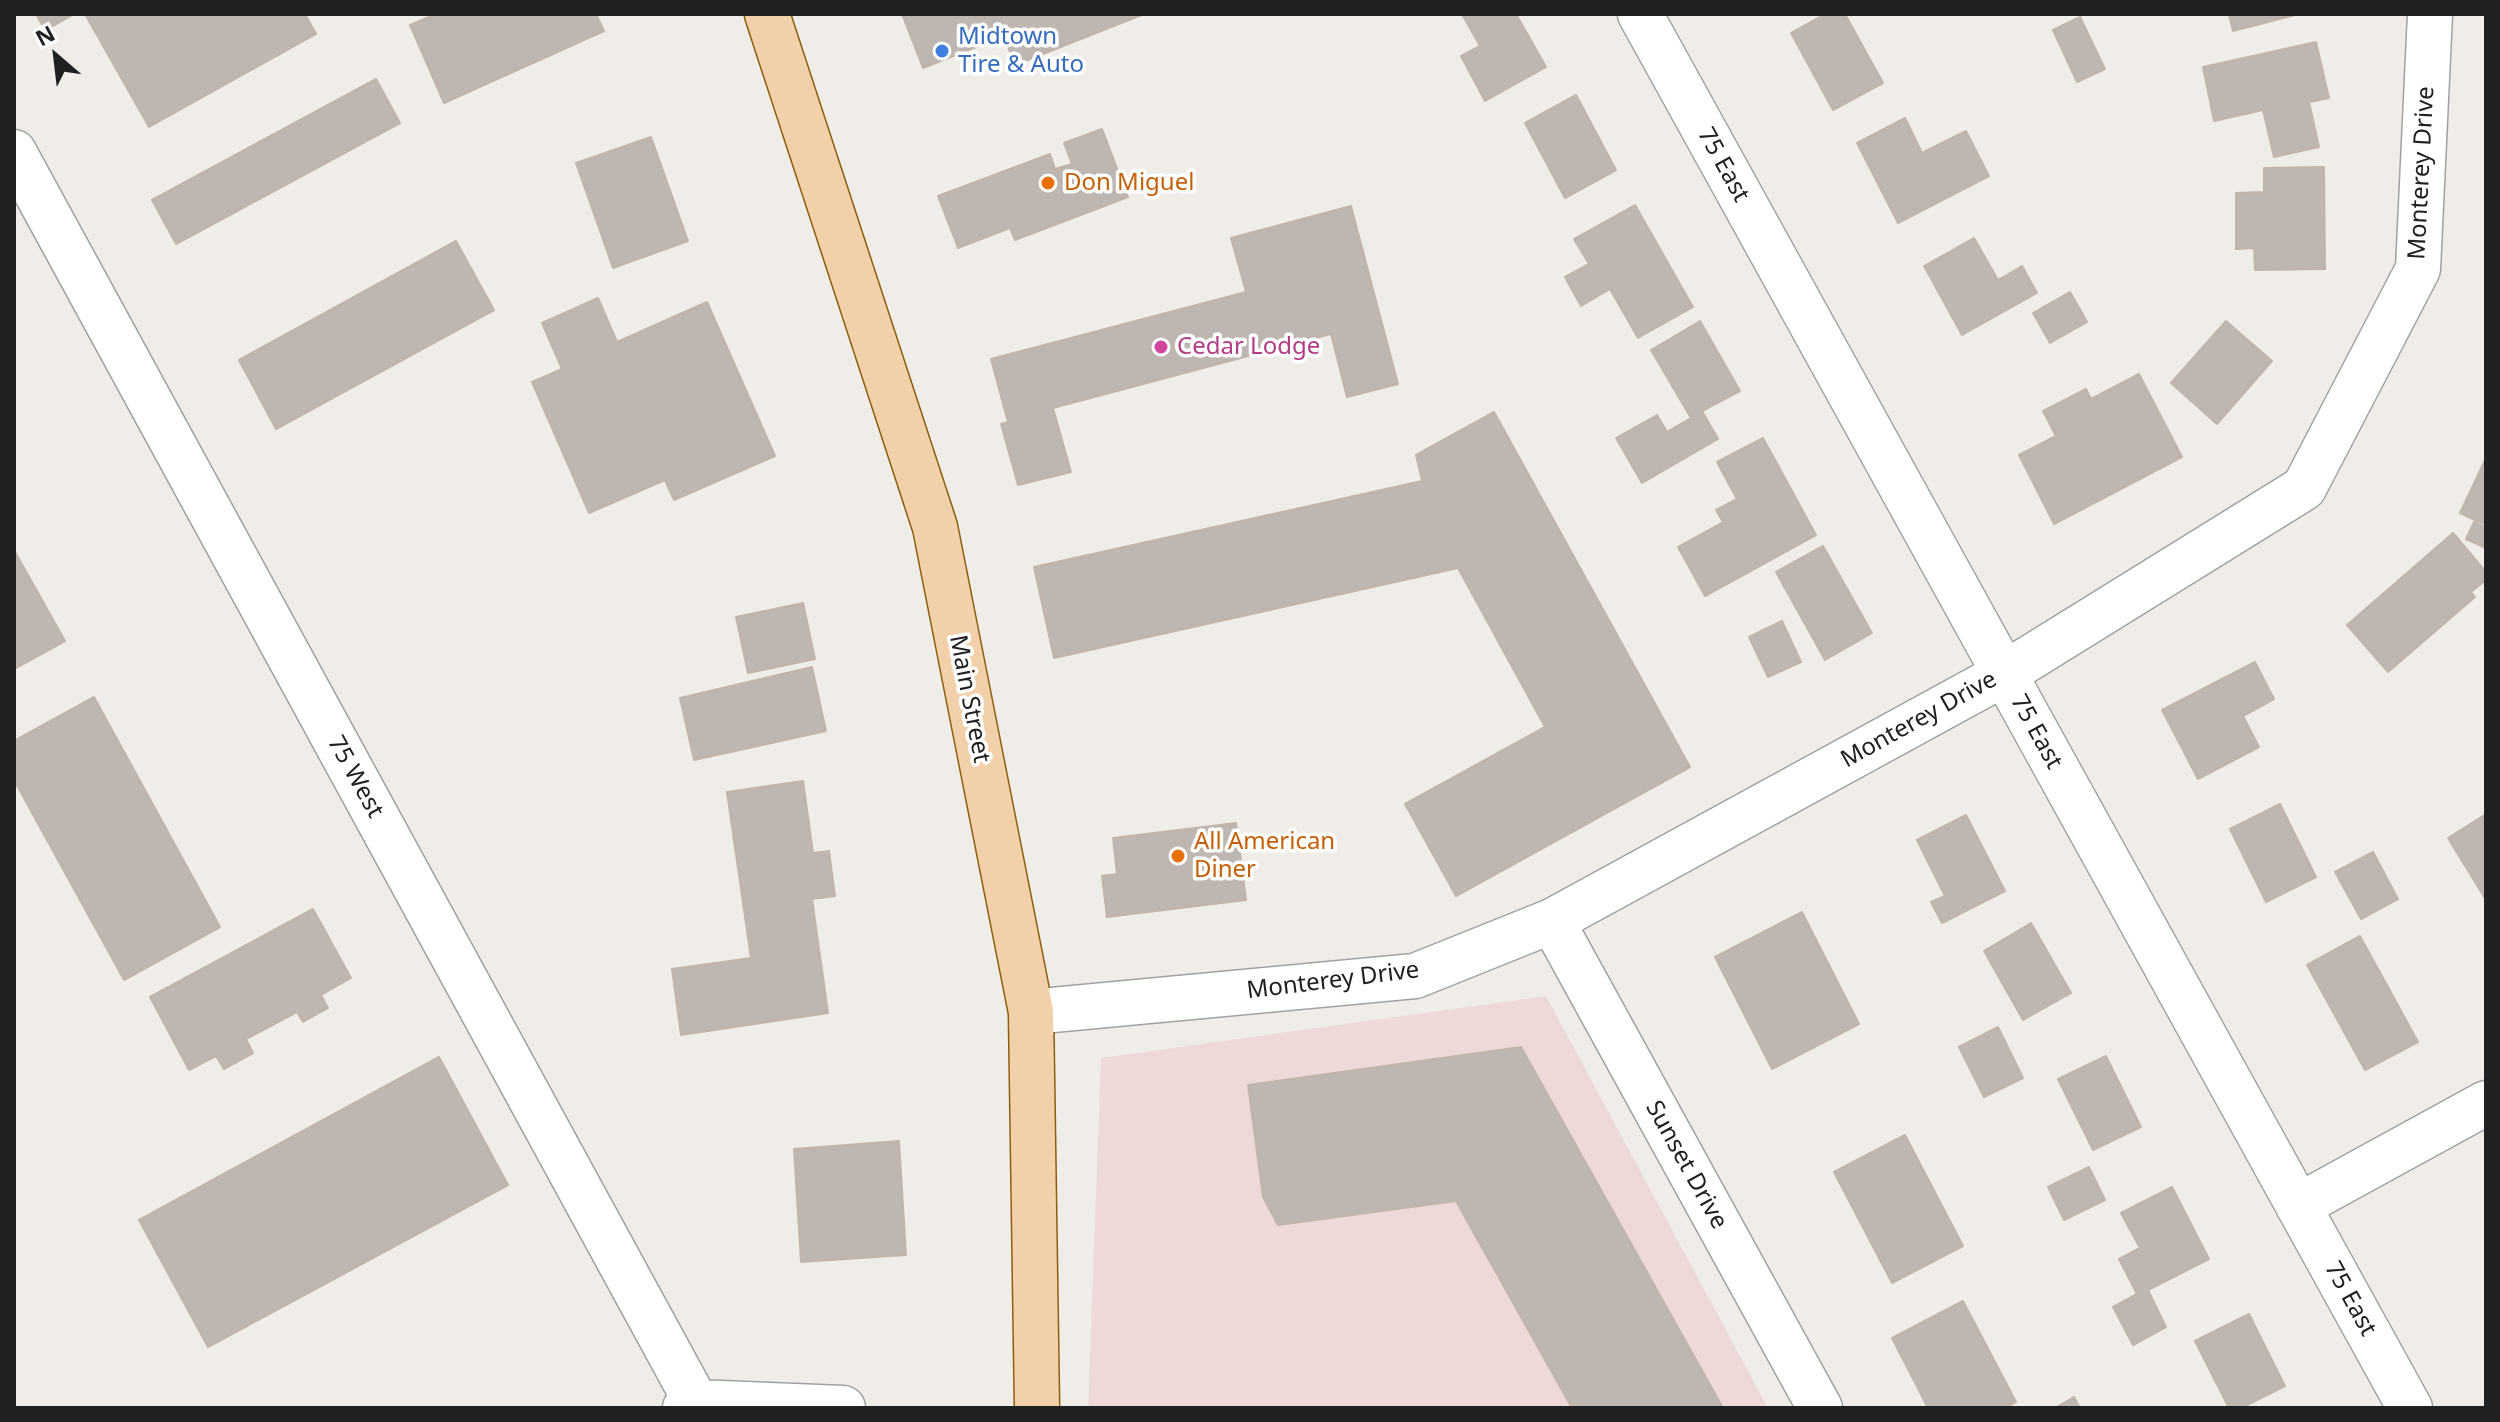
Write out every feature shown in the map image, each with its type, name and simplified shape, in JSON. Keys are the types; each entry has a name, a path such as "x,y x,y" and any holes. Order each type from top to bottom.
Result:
{"main road":[{"name":"Main Street","path":"767,14 935,527 1031,1012 1037,1408"}],"street":[{"name":"75 East","path":"1640,14 2410,1408"},
{"name":"Monterey Drive","path":"1031,1012 1415,976 1552,921 2004,674 2304,488 2418,269 2430,14"},
{"name":"75 West","path":"14,152 691,1405"},
{"name":"Sunset Drive","path":"1552,921 1820,1408"},
{"path":"2298,1206 2486,1103"},
{"path":"691,1405 843,1408"}],"shaded area":[{"path":"1546,996 1768,1408 1088,1408 1101,1058"}],"building":[{"path":"36,14 74,14 45,30"},
{"path":"85,14 305,14 316,34 149,127"},
{"path":"436,14 596,14 604,31 444,103 410,25"},
{"name":"Midtown Tire & Auto","path":"902,14 1144,14 1015,65 1004,36 923,68"},
{"path":"1462,14 1516,14 1546,67 1485,101 1461,56 1480,46"},
{"path":"1825,14 1845,14 1883,83 1833,110 1791,33"},
{"path":"2229,14 2299,14 2233,31"},
{"path":"2080,17 2105,69 2077,82 2053,30"},
{"path":"2316,42 2329,98 2309,102 2319,147 2274,157 2263,110 2214,121 2203,67"},
{"path":"376,79 400,123 176,244 152,200"},
{"path":"1576,95 1616,170 1565,198 1525,123"},
{"path":"1905,118 1922,153 1966,131 1989,176 1898,223 1857,143"},
{"name":"Don Miguel","path":"1102,129 1128,197 1015,240 1010,228 958,248 938,196 1050,154 1055,169 1072,164 1064,143"},
{"path":"651,137 688,241 613,268 576,163"},
{"path":"2324,167 2325,269 2255,270 2254,248 2236,249 2236,193 2264,192 2264,168"},
{"path":"1635,205 1693,307 1638,338 1610,289 1581,306 1565,277 1589,264 1574,239"},
{"name":"Cedar Lodge","path":"1351,206 1398,384 1347,397 1331,334 1053,408 1071,472 1018,485 1001,424 1008,422 991,359 1246,292 1231,238"},
{"path":"1974,238 1998,280 2022,266 2037,293 1962,335 1924,266"},
{"path":"456,241 494,310 276,429 239,360"},
{"path":"2070,292 2087,322 2050,343 2033,313"},
{"path":"598,298 617,342 707,302 775,456 674,500 665,480 589,513 532,382 562,369 542,323"},
{"path":"1700,321 1740,391 1702,411 1718,439 1642,483 1616,438 1657,415 1667,432 1691,418 1651,350"},
{"path":"2226,321 2272,361 2217,424 2171,383"},
{"path":"2139,374 2182,457 2054,524 2019,455 2056,436 2043,411 2086,389 2091,399"},
{"path":"1494,412 1690,767 1456,896 1405,804 1545,727 1458,568 1054,658 1034,567 1422,481 1416,455"},
{"path":"1763,438 1816,535 1705,596 1678,547 1723,522 1716,510 1737,499 1717,462"},
{"path":"2486,458 2486,525 2460,513"},
{"path":"2474,522 2486,528 2486,548 2466,539"},
{"path":"2453,533 2486,572 2486,580 2471,592 2475,597 2388,672 2347,625"},
{"path":"1823,546 1872,633 1825,660 1776,572"},
{"path":"14,550 65,641 14,669"},
{"path":"803,603 815,659 748,673 736,617"},
{"path":"1782,621 1801,662 1768,677 1749,637"},
{"path":"2255,662 2274,699 2243,716 2259,747 2198,779 2162,710"},
{"path":"812,667 826,731 694,760 680,698"},
{"path":"94,697 220,927 124,980 14,780 14,741"},
{"path":"803,781 813,853 829,851 835,896 812,899 828,1013 681,1035 672,969 751,958 727,792"},
{"path":"2280,804 2316,877 2266,902 2230,829"},
{"path":"2486,814 2486,900 2448,838"},
{"path":"1966,815 2005,891 1942,923 1931,902 1945,896 1917,840"},
{"name":"All American Diner","path":"1236,823 1246,900 1107,917 1102,876 1117,874 1113,838"},
{"path":"2373,852 2398,899 2361,919 2335,872"},
{"path":"313,909 351,978 321,995 328,1008 303,1022 297,1012 246,1039 253,1053 224,1069 216,1056 189,1070 150,997"},
{"path":"1802,912 1859,1024 1772,1069 1715,957"},
{"path":"2031,923 2071,993 2023,1020 1984,951"},
{"path":"2360,936 2418,1042 2365,1070 2307,965"},
{"path":"1998,1027 2023,1078 1984,1097 1959,1047"},
{"path":"1521,1047 1723,1408 1572,1408 1456,1201 1278,1225 1263,1197 1248,1085"},
{"path":"2106,1056 2141,1127 2093,1150 2058,1079"},
{"path":"439,1057 508,1185 208,1347 139,1220"},
{"path":"1905,1135 1963,1246 1892,1283 1834,1172"},
{"path":"899,1141 906,1255 801,1262 794,1149"},
{"path":"2089,1167 2105,1200 2064,1220 2048,1187"},
{"path":"2172,1187 2209,1259 2148,1290 2166,1327 2133,1345 2113,1307 2137,1294 2119,1259 2140,1248 2121,1213"},
{"path":"1963,1301 2016,1402 2006,1408 1928,1408 1892,1338"},
{"path":"2249,1314 2285,1386 2241,1408 2229,1408 2195,1341"},
{"path":"2074,1397 2080,1408 2055,1408"}],"place":[{"name":"Midtown Tire & Auto","path":"942,51"},
{"name":"Don Miguel","path":"1048,183"},
{"name":"Cedar Lodge","path":"1161,347"},
{"name":"All American Diner","path":"1178,856"}]}
